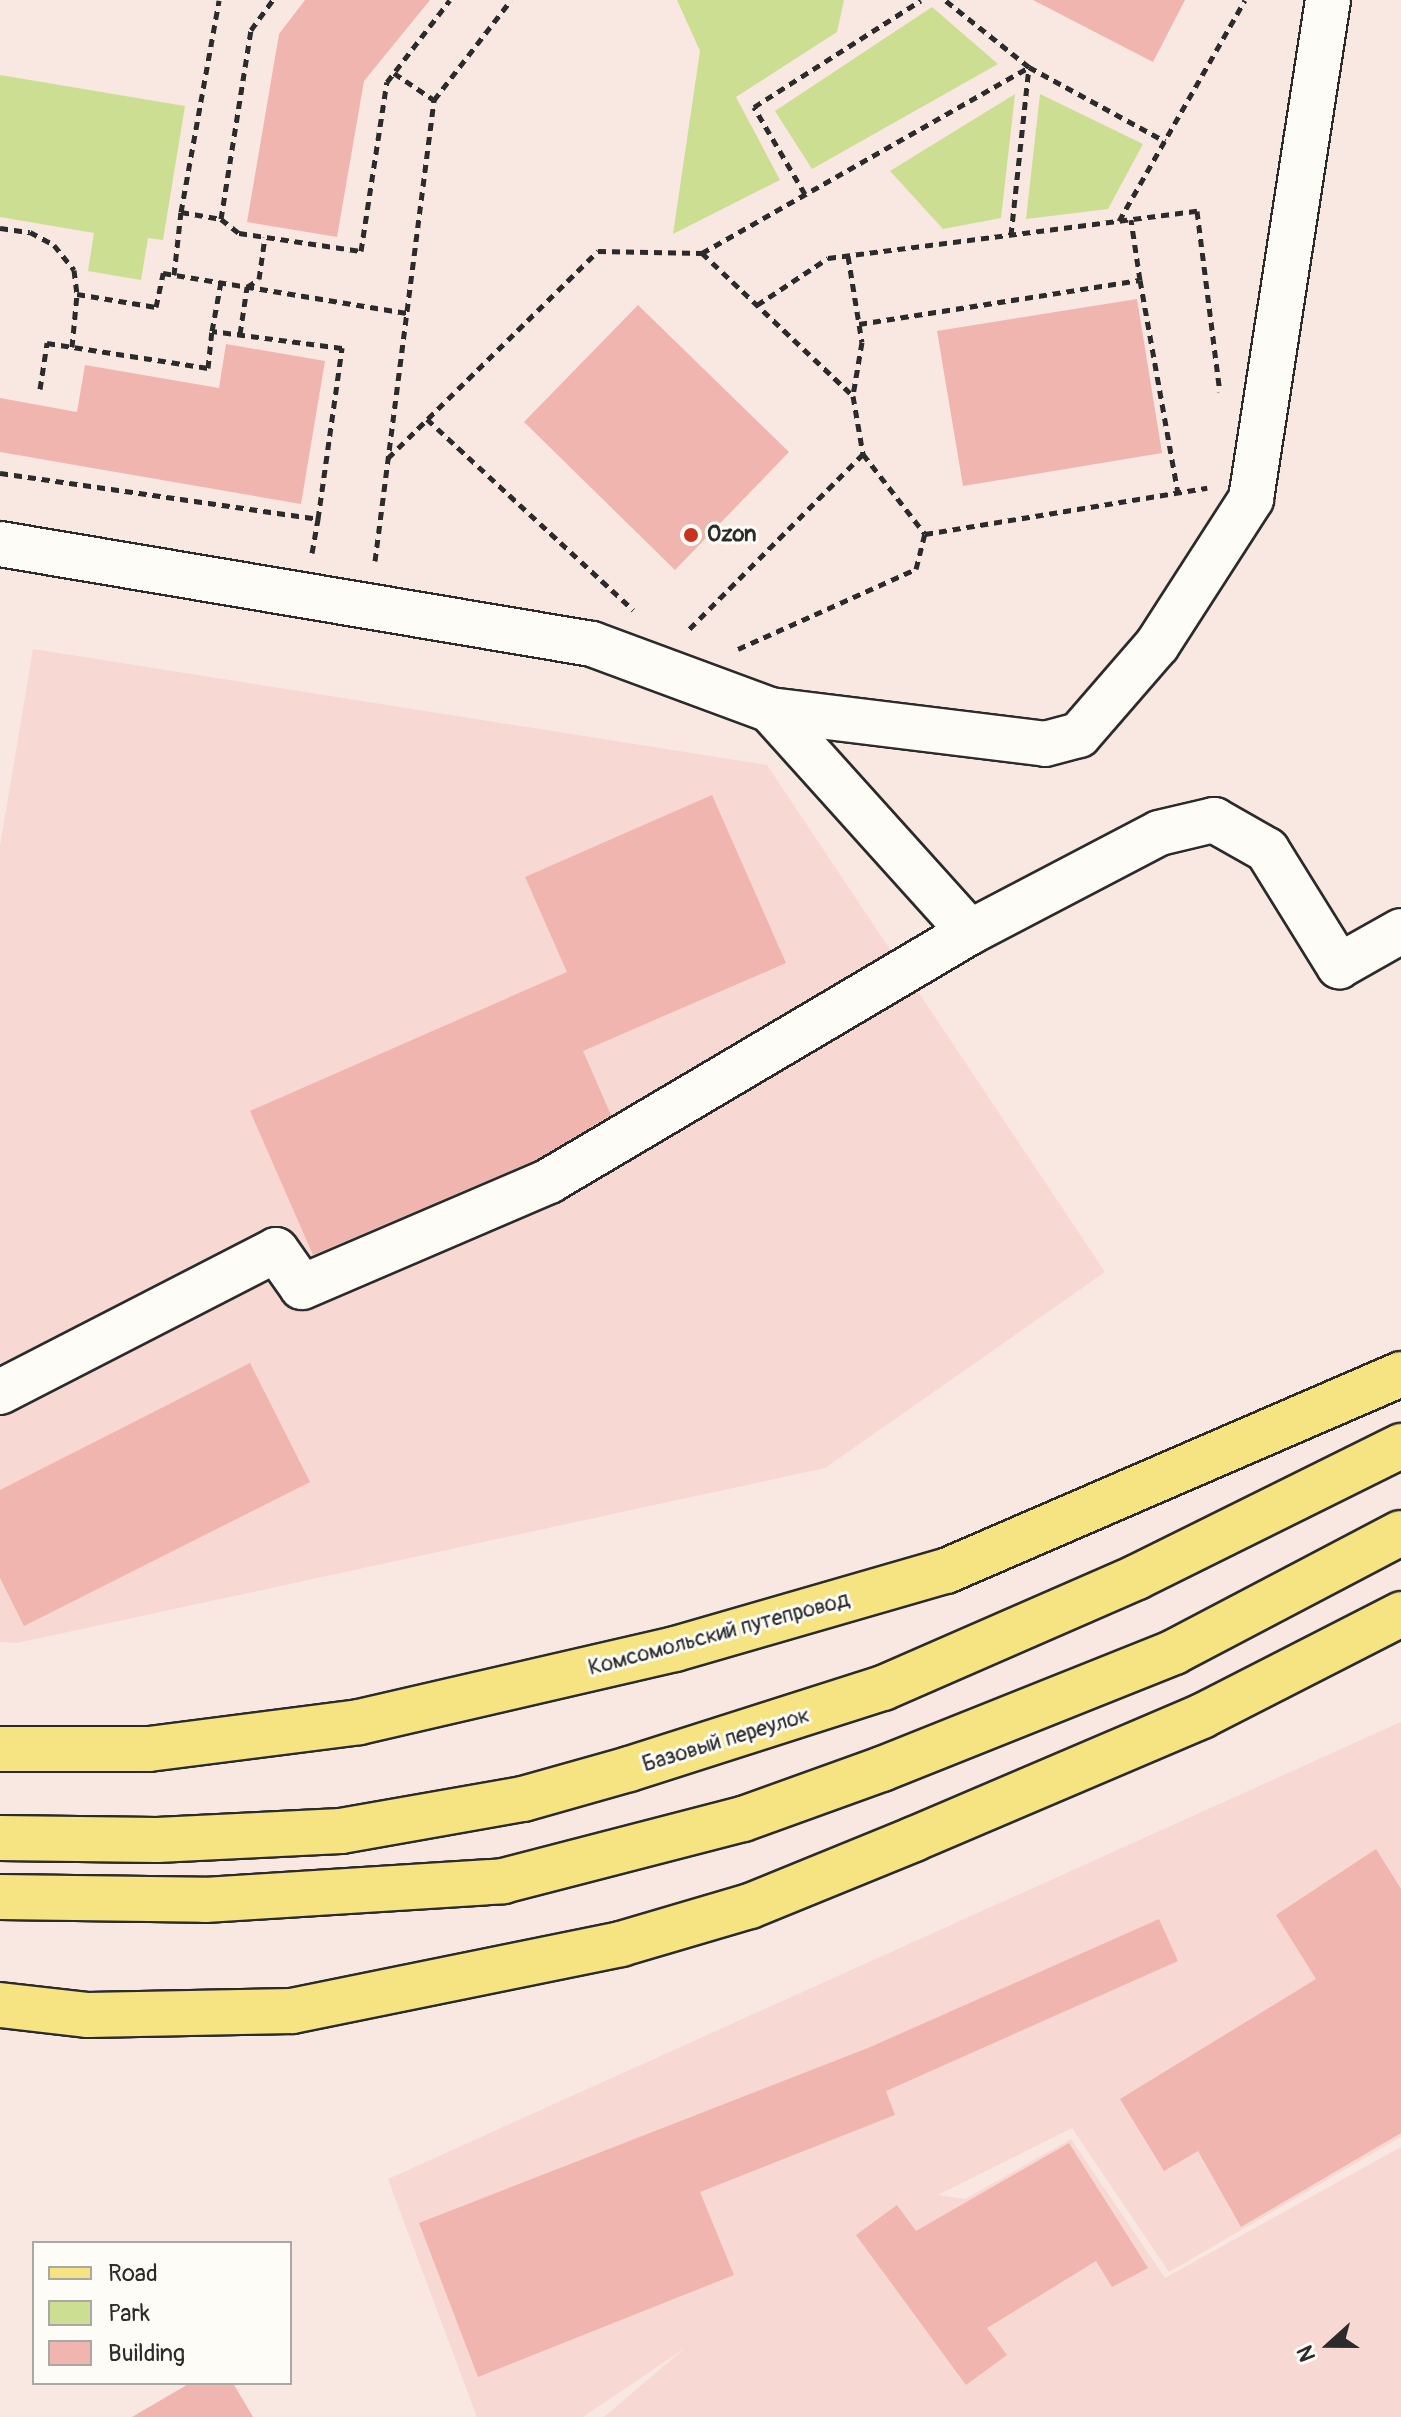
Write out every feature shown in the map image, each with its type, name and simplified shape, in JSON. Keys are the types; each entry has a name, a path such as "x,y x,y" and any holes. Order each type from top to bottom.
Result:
{"main road":[{"name":"Комсомольский путепровод","path":"0,1749 149,1749 359,1722 675,1649 946,1571 1401,1374"},
{"name":"Базовый переулок","path":"0,1838 157,1840 341,1831 523,1799 883,1688 1137,1577 1401,1446"},
{"path":"0,1897 205,1900 503,1881 743,1819 1174,1652 1401,1533"},
{"path":"0,2005 88,2015 292,2011 621,1944 750,1906 1202,1716 1401,1614"}],"lane":[{"path":"0,544 592,644 770,710 1045,744 1079,735 1157,645 1251,499 1328,0"},
{"path":"770,710 970,932"},
{"path":"0,1392 276,1250 302,1287 549,1181 970,932 1159,833 1214,820 1267,850 1339,966 1401,931"}],"path":[{"path":"174,275 181,212 219,0"},
{"path":"221,219 251,30 273,0"},
{"path":"181,212 221,219 239,233 361,251 387,82 450,0"},
{"path":"369,606 434,100 511,0"},
{"path":"805,194 754,107 921,0"},
{"path":"945,0 1029,67 1165,141"},
{"path":"1119,221 1245,0"},
{"path":"388,458 598,251 702,253 1029,67"},
{"path":"1011,235 1029,67"},
{"path":"394,73 434,100"},
{"path":"757,305 828,258 1197,211 1222,408"},
{"path":"1131,220 1178,493"},
{"path":"0,228 30,232 54,245 74,270 77,294 72,347"},
{"path":"240,334 247,287 259,279 265,237"},
{"path":"702,253 853,396"},
{"path":"848,256 862,342 853,396 863,454 925,534"},
{"path":"77,294 156,307 163,273 407,313"},
{"path":"859,324 1140,280"},
{"path":"40,389 47,343 208,368 221,282"},
{"path":"0,473 318,519 342,348 212,331"},
{"path":"427,419 637,613"},
{"path":"683,634 863,454"},
{"path":"925,534 1218,486"},
{"path":"734,651 916,569 925,534"}],"shaded area":[{"path":"33,649 767,765 1105,1272 825,1468 17,1643 0,1642 0,846"},
{"path":"1401,1722 1401,2137 1169,2272 1072,2128 938,2195 965,2199 1071,2139 1165,2278 1401,2147 1401,2417 604,2417 685,2348 583,2417 477,2417 388,2179"}],"green space":[{"path":"677,0 844,0 837,32 736,97 780,180 673,234 700,51"},
{"path":"932,7 998,64 812,169 775,111"},
{"path":"0,75 185,106 163,240 148,238 141,280 88,271 94,233 0,217"},
{"path":"1015,94 1001,218 943,229 890,171"},
{"path":"1040,94 1143,144 1108,209 1026,219"}],"building":[{"path":"305,0 430,0 364,81 337,237 247,222 279,34"},
{"path":"1033,0 1185,0 1153,62"},
{"path":"1137,299 1162,453 963,486 937,331"},
{"path":"638,305 789,452 675,570 524,422"},
{"path":"226,344 325,361 301,504 0,452 0,398 77,412 85,365 219,388"},
{"path":"712,795 786,963 583,1051 611,1115 538,1159 313,1255 250,1111 567,972 525,877"},
{"path":"250,1363 310,1482 24,1626 0,1578 0,1490"},
{"path":"1376,1849 1401,1889 1401,2133 1241,2227 1198,2151 1164,2171 1120,2099 1316,1979 1276,1915"},
{"path":"1159,1919 1178,1961 886,2091 895,2115 700,2192 734,2275 478,2377 419,2223 868,2048"},
{"path":"1069,2143 1148,2268 1112,2287 1096,2261 987,2328 1007,2355 966,2385 856,2235 897,2205 916,2231"},
{"path":"187,2385 234,2385 253,2417 132,2417"}],"place":[{"name":"Ozon","path":"691,535"}]}
